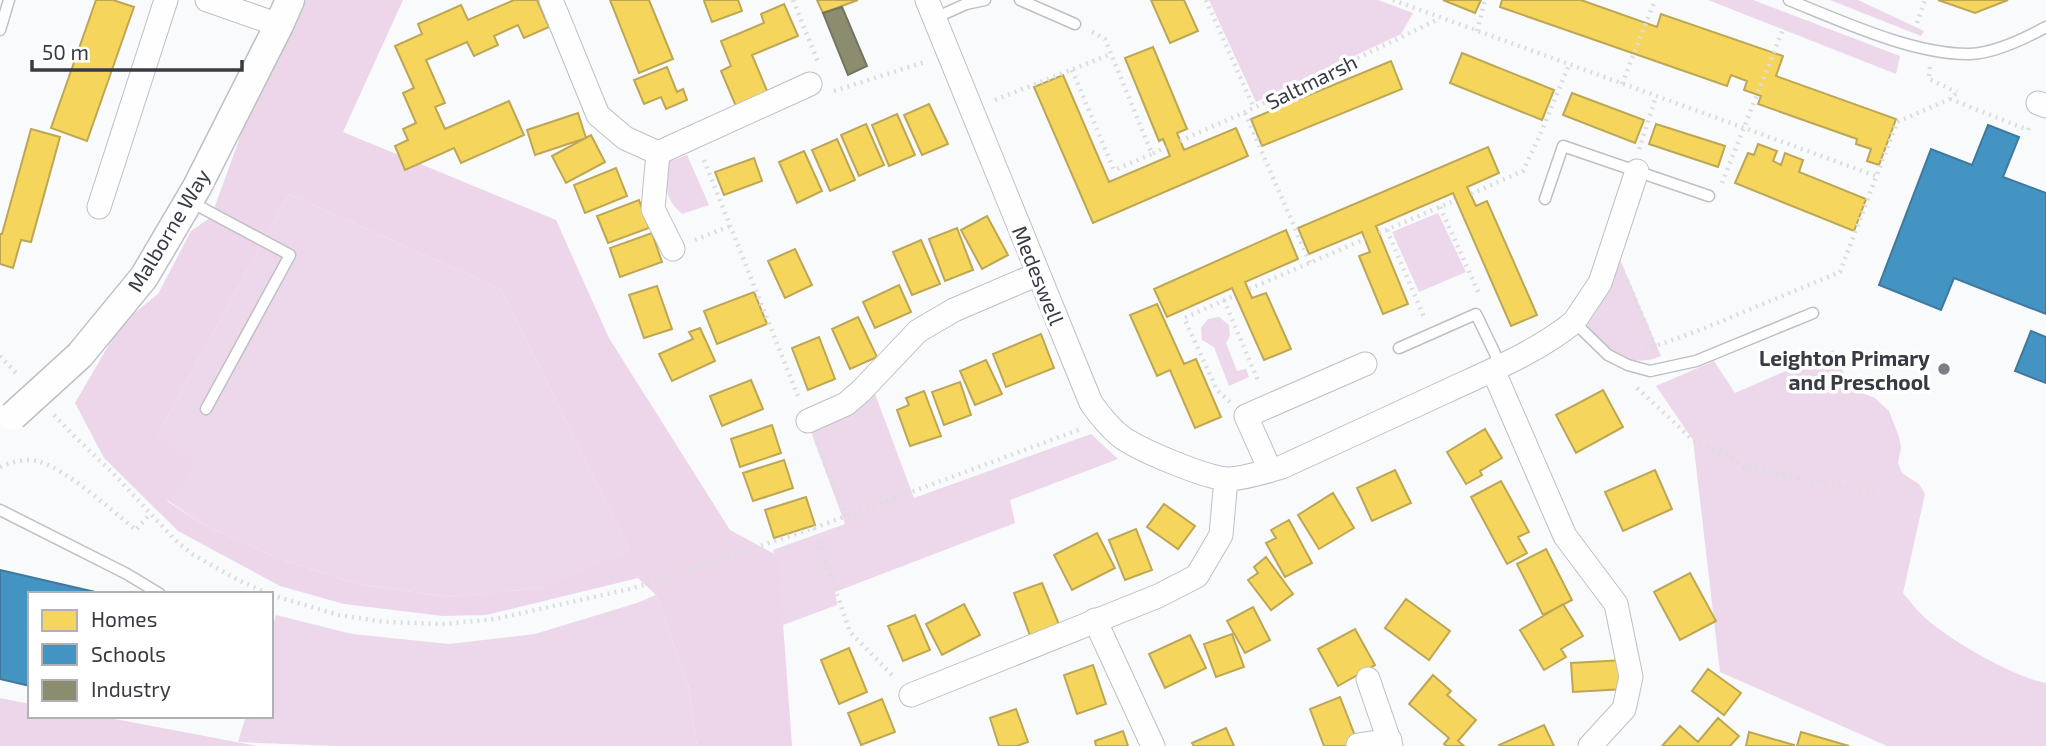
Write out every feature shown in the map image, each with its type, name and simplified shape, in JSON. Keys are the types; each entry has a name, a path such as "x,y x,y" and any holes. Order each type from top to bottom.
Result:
{"street":[{"path":"99,207 166,0"},
{"path":"207,0 285,13"},
{"path":"551,0 598,115 625,138 658,153 810,84"},
{"name":"Medeswell","path":"931,9 1091,403 1121,437 1180,466 1226,479 1255,475 1282,467 1497,368 1552,338 1571,324"},
{"name":"Malborne Way","path":"7,420 80,355 144,277 189,201 285,13"},
{"path":"658,153 653,209 673,249"},
{"path":"1571,324 1600,283 1634,171"},
{"path":"808,421 846,404 918,331 954,310 1038,274"},
{"path":"1270,470 1246,416 1364,364"},
{"path":"1497,368 1565,536 1616,604 1631,677 1623,709 1590,746"},
{"path":"911,695 1158,596 1197,576 1221,535 1226,479"},
{"path":"1095,620 1153,746"},
{"path":"1357,745 1391,743 1368,679"}],"lane":[{"path":"0,30 9,0"},
{"path":"931,9 985,0"},
{"path":"1020,0 1075,24"},
{"path":"1791,1 1853,26 1931,51 1972,54 2015,43 2046,27"},
{"path":"1545,199 1563,146 1709,196"},
{"path":"189,201 290,255 206,409"},
{"path":"1571,324 1608,355 1623,363 1650,371 1696,361 1813,313"},
{"path":"1399,348 1476,314 1497,368"},
{"path":"0,510 156,592"}],"path":[{"path":"793,0 821,70 810,84 814,97 950,54"},
{"path":"1206,0 1254,108"},
{"path":"1393,0 1876,176"},
{"path":"1477,31 1485,0"},
{"path":"1622,84 1655,0"},
{"path":"1917,23 1925,0"},
{"path":"1709,196 1716,199 1791,1"},
{"name":"Saltmarsh","path":"1180,141 1245,113 1440,19"},
{"path":"1075,24 1105,39 1152,153"},
{"path":"971,110 1111,54"},
{"path":"1471,194 1523,171 1569,65"},
{"path":"1072,70 1114,170 1166,147"},
{"path":"1623,363 1640,351 1705,328 1840,272 1897,122 1950,99 1958,92"},
{"path":"1634,171 1656,97"},
{"path":"1950,99 2028,130 2042,105"},
{"path":"1245,113 1310,263"},
{"path":"695,137 846,517"},
{"path":"1379,233 1456,200"},
{"path":"1440,207 1493,325 1484,330"},
{"path":"673,249 730,226"},
{"path":"1387,230 1431,334"},
{"path":"1249,289 1365,239"},
{"path":"1612,247 1655,346"},
{"path":"1236,295 1184,318 1217,390 1246,416"},
{"path":"1224,300 1269,407"},
{"path":"0,355 19,376"},
{"path":"1636,388 1693,440 1731,457 1745,468 1877,492"},
{"path":"47,407 192,554 265,592"},
{"path":"273,595 339,615 385,622 444,624 495,620 634,588 846,517 1105,421"},
{"path":"0,467 10,462 34,460 57,468 136,530 150,514"},
{"path":"814,528 850,632 911,695"}],"shaded area":[{"path":"306,0 403,0 343,132 556,220 609,338 730,530 778,556 792,746 697,746 688,684 656,595 638,578 486,615 443,616 344,604 280,586 178,531 104,458 75,403 121,324 158,294 191,231 211,217 244,126","holes":["289,194 501,289 629,549 542,588 448,597 357,584 277,558 204,525 167,501 196,465 157,436"]},
{"path":"1209,0 1378,0 1413,13 1401,34 1256,102"},
{"path":"1708,0 1753,0 1900,56 1896,74"},
{"path":"1830,0 1858,0 1924,31 1921,36"},
{"path":"687,155 709,205 682,214 669,196 667,170 668,162"},
{"path":"289,194 501,289 629,549 543,588 448,597 357,584 277,558 204,525 167,500 157,436"},
{"path":"1438,213 1466,272 1419,292 1392,232"},
{"path":"1619,257 1661,356 1649,360 1627,358 1608,347 1584,321"},
{"path":"1219,317 1229,325 1230,336 1226,343 1237,371 1246,369 1249,377 1229,386 1214,347 1202,340 1201,328 1208,319"},
{"path":"1834,350 1851,389 1875,398 1889,411 1899,437 1901,448 1898,463 1902,473 1919,484 1925,494 1903,593 1932,624 1962,645 1998,665 2046,683 2046,746 1887,746 1720,672 1693,440 1656,386 1714,361 1735,393"},
{"path":"875,394 914,498 1091,434 1118,459 1010,500 1015,523 835,592 837,605 783,625 773,550 845,524 807,421 844,409"},
{"path":"656,595 688,684 697,746 337,746 238,742 245,718 273,718 273,625 276,615 352,634 449,644 535,634"},
{"path":"0,698 28,704 28,718 110,718 257,746 0,746"}],"building: Homes":[{"path":"96,0 113,0 134,7 87,141 51,128"},
{"path":"514,0 537,0 549,27 524,38 518,25 494,36 498,45 474,56 467,42 426,60 445,103 435,107 445,129 509,101 524,135 461,163 454,148 405,170 395,146 408,140 403,129 416,123 403,93 414,88 395,46 422,34 418,24 461,5 468,20"},
{"path":"610,0 649,0 673,59 639,73"},
{"path":"738,0 742,11 712,22 704,1"},
{"path":"817,0 858,0 823,13"},
{"path":"1151,0 1184,0 1198,31 1170,43"},
{"path":"1443,0 1481,0 1475,13"},
{"path":"1502,0 1581,0 1657,27 1661,14 1783,56 1776,76 1896,119 1879,165 1867,161 1871,149 1856,144 1857,139 1758,104 1761,96 1744,90 1747,81 1731,75 1727,86 1500,7"},
{"path":"1938,0 2008,0 1975,13"},
{"path":"784,4 798,36 752,55 770,98 738,111 721,71 731,66 721,41 764,23 761,14"},
{"path":"1153,47 1187,129 1177,133 1184,150 1236,128 1248,156 1093,223 1034,87 1063,75 1109,182 1170,156 1163,139 1159,141 1125,58"},
{"path":"1462,53 1554,90 1542,120 1450,83"},
{"path":"1391,61 1402,89 1262,146 1251,119"},
{"path":"667,67 677,92 683,89 687,100 666,109 661,97 644,104 634,80"},
{"path":"1572,93 1644,120 1635,143 1563,115"},
{"path":"929,104 948,144 922,155 904,115"},
{"path":"578,113 586,138 535,155 527,130"},
{"path":"897,114 915,155 889,166 872,125"},
{"path":"866,124 884,165 859,176 841,135"},
{"path":"1656,124 1725,146 1718,167 1649,144"},
{"path":"31,129 60,137 31,242 21,240 13,268 0,264 0,234"},
{"path":"591,135 605,162 566,183 552,156"},
{"path":"837,139 855,180 830,191 812,150"},
{"path":"1758,144 1777,151 1773,161 1781,165 1785,153 1803,160 1799,172 1866,199 1854,231 1735,183 1748,153 1754,155"},
{"path":"1488,147 1499,173 1467,187 1476,206 1487,201 1537,315 1511,326 1453,193 1376,226 1408,304 1383,314 1359,256 1370,252 1362,232 1309,254 1298,228"},
{"path":"804,151 822,191 797,203 779,162"},
{"path":"754,158 762,181 724,195 715,172"},
{"path":"616,168 627,196 585,213 574,185"},
{"path":"639,200 649,228 608,243 597,216"},
{"path":"987,216 1008,255 982,269 961,230"},
{"path":"957,228 973,270 945,281 929,239"},
{"path":"1286,230 1298,259 1245,282 1252,298 1266,293 1291,349 1264,360 1232,288 1167,317 1154,289"},
{"path":"652,233 662,262 620,277 610,248"},
{"path":"921,240 940,284 912,295 893,252"},
{"path":"795,249 812,285 785,298 768,261"},
{"path":"899,285 911,312 875,328 863,302"},
{"path":"657,286 672,329 644,338 629,295"},
{"path":"754,292 767,324 717,344 704,311"},
{"path":"1157,304 1184,364 1196,359 1221,417 1195,428 1170,370 1157,376 1130,315"},
{"path":"858,317 877,357 850,369 832,329"},
{"path":"700,328 715,361 672,381 659,354 693,339 689,332"},
{"path":"1041,334 1054,368 1006,387 993,354"},
{"path":"819,337 835,379 808,390 792,348"},
{"path":"986,360 1002,394 975,405 960,371"},
{"path":"751,380 763,409 722,426 710,396"},
{"path":"960,382 971,415 944,425 932,392"},
{"path":"1603,390 1623,427 1576,453 1556,415"},
{"path":"924,391 941,436 910,446 897,410 909,405 906,398"},
{"path":"772,425 781,453 740,467 731,439"},
{"path":"1485,429 1502,458 1480,471 1482,475 1466,484 1447,452"},
{"path":"784,460 793,488 753,501 743,473"},
{"path":"1395,470 1411,503 1372,521 1357,488"},
{"path":"1655,470 1672,509 1623,531 1605,492"},
{"path":"1501,481 1529,532 1518,537 1527,553 1507,564 1471,497"},
{"path":"1333,493 1354,528 1319,549 1298,515"},
{"path":"806,497 815,525 774,538 765,510"},
{"path":"1164,504 1195,526 1178,549 1147,527"},
{"path":"1289,520 1312,563 1285,577 1266,543 1276,538 1271,530"},
{"path":"1136,529 1152,570 1125,580 1109,540"},
{"path":"1097,533 1115,568 1072,590 1054,555"},
{"path":"1546,549 1572,600 1543,615 1517,564"},
{"path":"1266,557 1293,594 1271,610 1248,580 1258,573 1254,567"},
{"path":"1690,573 1716,621 1680,640 1654,592"},
{"path":"1042,583 1060,627 1031,638 1014,593"},
{"path":"1406,599 1450,631 1429,660 1385,628"},
{"path":"964,604 980,635 942,655 926,624"},
{"path":"1563,604 1583,636 1561,649 1566,657 1544,670 1520,630"},
{"path":"1253,607 1270,640 1245,653 1227,621"},
{"path":"915,615 930,650 903,661 888,626"},
{"path":"1355,629 1375,665 1338,686 1318,649"},
{"path":"1232,634 1244,667 1216,677 1204,644"},
{"path":"1190,635 1206,668 1165,688 1149,654"},
{"path":"849,648 867,692 839,704 821,660"},
{"path":"1624,660 1625,689 1573,692 1571,663"},
{"path":"1093,665 1106,704 1077,714 1064,675"},
{"path":"1708,669 1741,693 1724,715 1692,691"},
{"path":"1433,675 1451,691 1447,695 1476,720 1458,741 1464,746 1444,744 1449,738 1409,704"},
{"path":"1340,697 1359,746 1324,746 1310,709"},
{"path":"882,699 895,732 861,745 848,713"},
{"path":"1016,709 1028,742 1017,746 999,746 990,718"},
{"path":"1718,718 1739,736 1730,746 1662,746 1680,726 1698,742"},
{"path":"1544,725 1554,746 1499,745"},
{"path":"1226,728 1234,746 1194,746 1192,743"},
{"path":"1123,731 1128,746 1096,746 1095,741"},
{"path":"1749,732 1794,745 1794,746 1746,746"},
{"path":"1801,732 1849,746 1797,746"}],"building: Schools":[{"path":"1988,125 2019,137 2003,177 2046,193 2046,314 1954,278 1941,310 1879,285 1931,149 1972,165"},
{"path":"2031,331 2046,337 2046,383 2015,371"},
{"path":"0,570 95,592 28,592 28,686 0,679"}],"building: Industry":[{"path":"842,7 867,66 848,75 823,13"}],"place":[{"name":"Leighton Primary and Preschool","path":"1944,369"}]}
